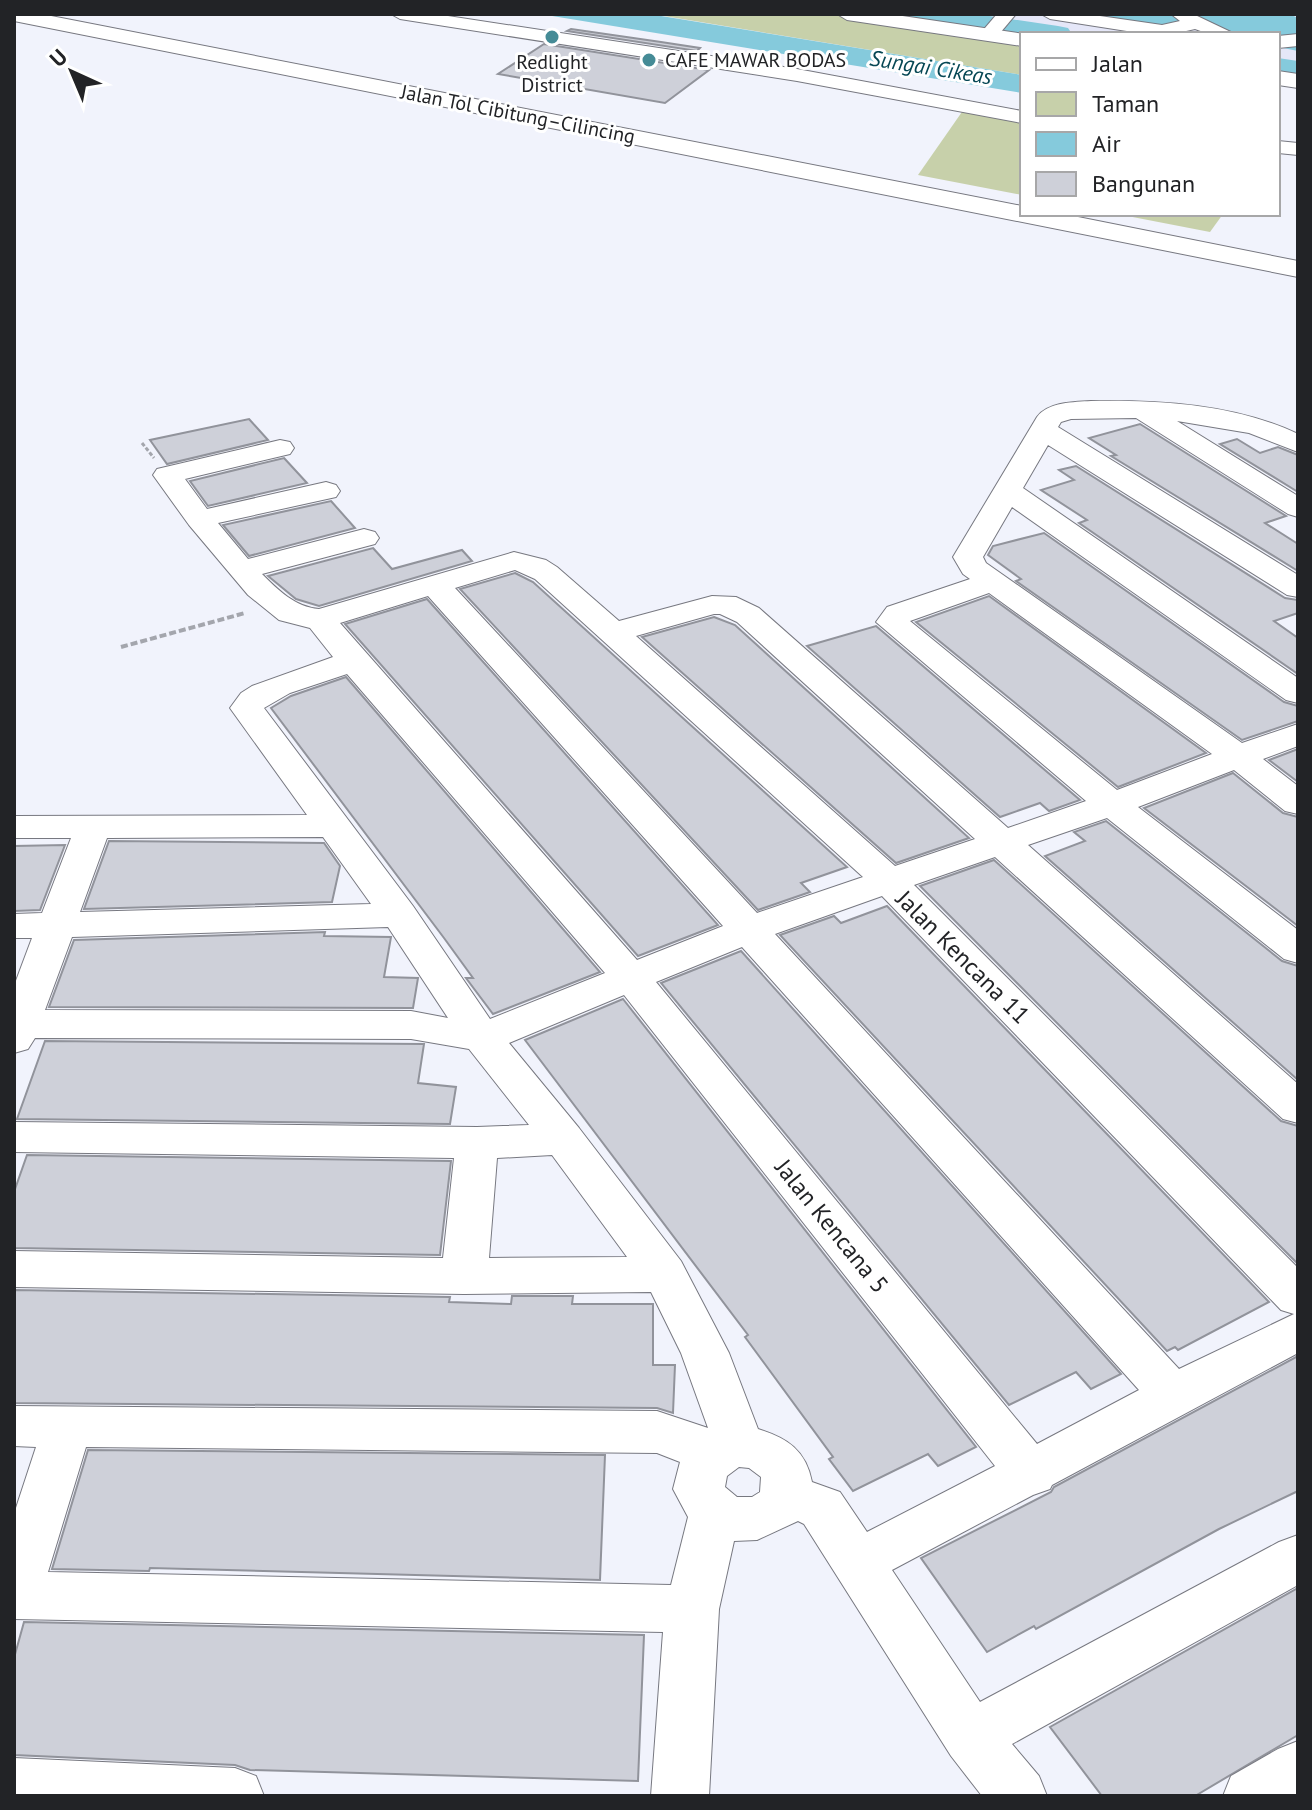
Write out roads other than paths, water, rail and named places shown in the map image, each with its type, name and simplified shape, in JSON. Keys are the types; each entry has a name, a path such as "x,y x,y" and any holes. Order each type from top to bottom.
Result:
{"main road":[{"name":"Jalan Tol Cibitung–Cilincing","path":"83,14 1020,195"},
{"path":"847,14 999,24 1020,39"},
{"name":"Jalan Tol Cibitung–Cilincing","path":"14,15 1020,213"},
{"name":"Jalan Tol Cibitung–Cilincing","path":"1033,216 1298,269"},
{"path":"1127,216 1298,249"}],"street":[{"path":"400,14 856,85 1020,117"},
{"path":"1050,14 1086,28 1162,31 1189,18 1219,14"},
{"path":"1189,18 1221,32"},
{"path":"620,66 647,51"},
{"path":"1298,444 1241,423 1142,412 1069,409 1051,417 968,557 974,568 1298,803"},
{"path":"1142,412 1298,508"},
{"path":"1045,431 1298,588"},
{"path":"280,448 167,475 199,519 277,604 303,618 320,619 434,584 1172,1394"},
{"path":"199,519 326,491"},
{"path":"1008,491 1298,693"},
{"path":"244,569 364,538"},
{"name":"Jalan Kencana 11","path":"434,584 514,561 525,562 546,573 887,879 1298,1297"},
{"path":"993,582 898,614 892,622 1112,804 1298,950"},
{"path":"613,633 712,605 725,604 739,610 1002,841 1298,1108"},
{"name":"Jalan Kencana 5","path":"320,619 353,661 631,978 1032,1474"},
{"path":"353,661 264,693 250,701 247,708 399,915 482,1038 564,1139 665,1274 705,1353 726,1450"},
{"path":"93,827 16,1029 411,1025 482,1038 750,929 887,879 1112,804 1298,734"},
{"path":"14,827 334,826"},
{"path":"14,926 399,915"},
{"path":"14,1137 477,1143 564,1139"},
{"path":"464,1276 477,1143"},
{"path":"14,1269 464,1276 665,1274"},
{"path":"857,1563 1032,1474 1172,1394 1298,1331"},
{"path":"14,1426 657,1432 726,1450 767,1452 785,1470 786,1494 780,1506 756,1520 741,1521 715,1513 699,1489 704,1465 726,1450"},
{"path":"68,1426 14,1594 692,1609"},
{"path":"786,1494 822,1508 971,1737 1018,1796"},
{"path":"680,1796 692,1609 715,1513"},
{"path":"971,1737 1298,1558"},
{"path":"1252,1796 1298,1768"},
{"path":"14,1786 235,1796"}],"water":[{"name":"Sungai Cikeas","path":"540,14 649,14 1020,75 1020,93"},
{"path":"1050,14 1289,14 1298,18 1298,51 1280,47 1280,32 1221,32 1196,23 1162,31"}],"waterway":[{"path":"917,14 1044,32"},
{"path":"1280,67 1298,70"}],"place":[{"name":"Redlight District","path":"552,37"},
{"name":"CAFE MAWAR BODAS","path":"649,60"}]}
